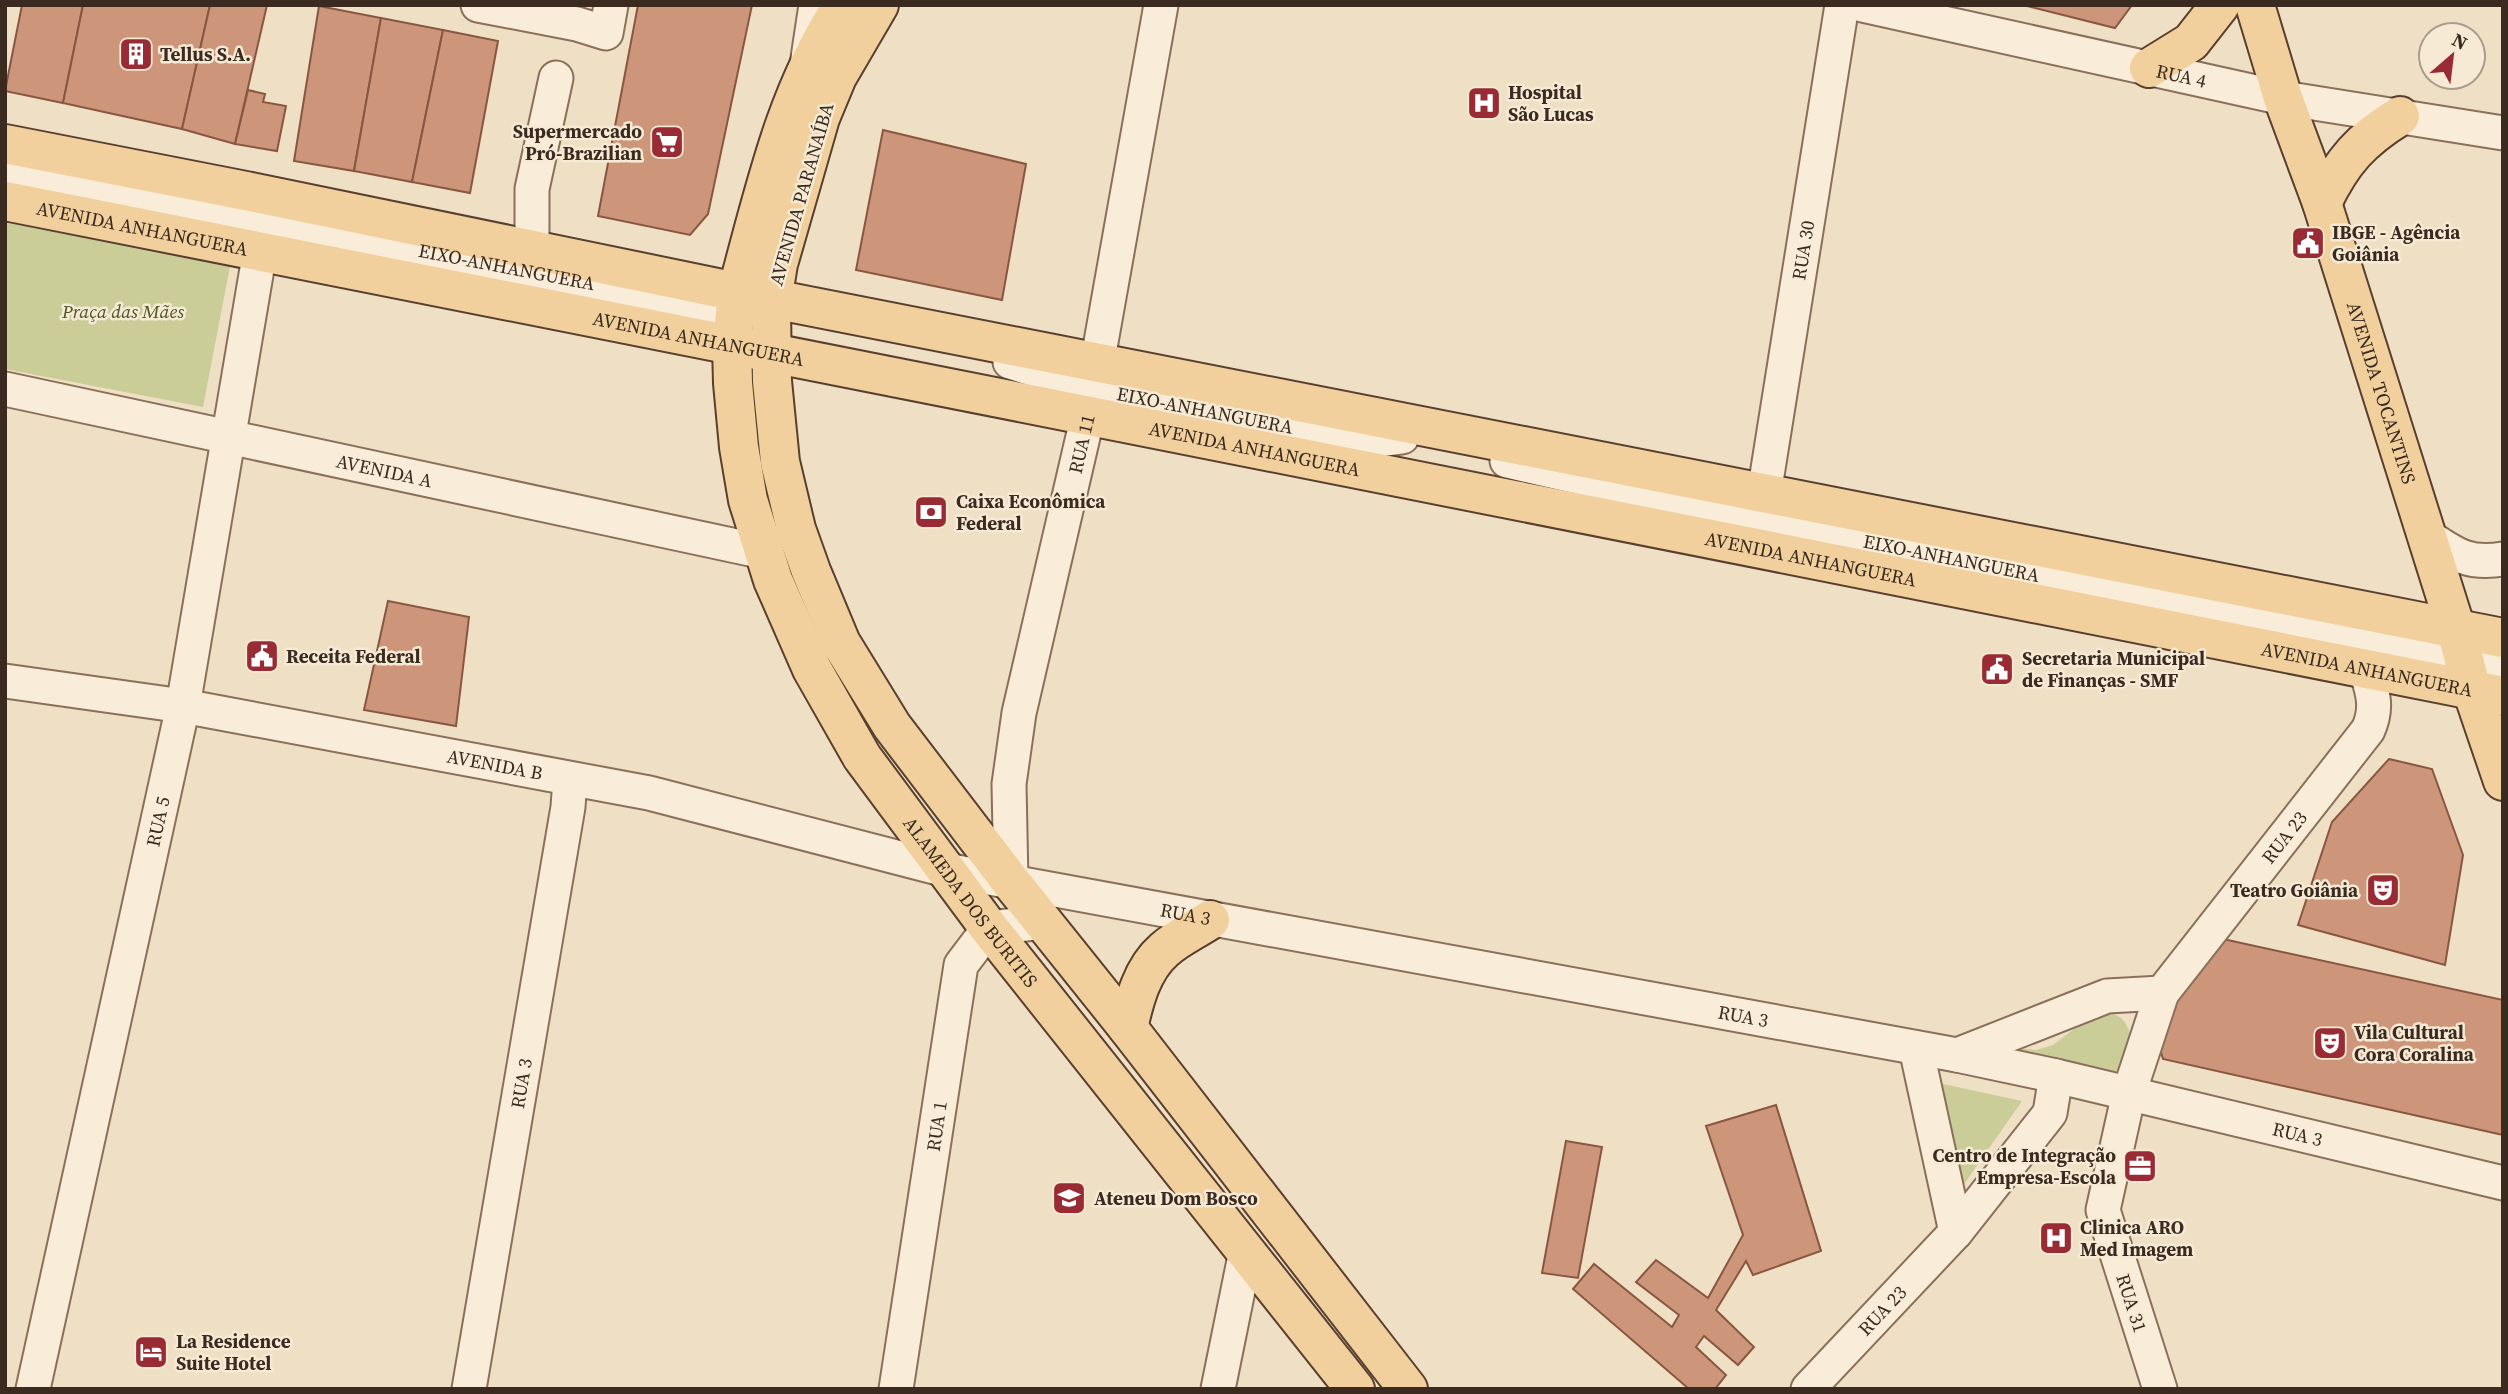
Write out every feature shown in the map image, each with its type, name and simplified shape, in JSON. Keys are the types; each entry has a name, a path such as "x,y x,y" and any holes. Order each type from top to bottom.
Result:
{"main road":[{"name":"AVENIDA PARANAÍBA","path":"753,320 780,136 806,69 843,5"},
{"name":"AVENIDA PARANAÍBA","path":"753,320 778,264 820,118 837,77 879,5"},
{"path":"2149,68 2191,42 2220,5"},
{"name":"AVENIDA TOCANTINS","path":"2255,5 2283,98 2322,203 2426,535 2474,669 2503,781"},
{"path":"2322,203 2335,176 2352,152 2374,132 2400,116"},
{"name":"AVENIDA ANHANGUERA","path":"5,144 532,249 753,320 1093,383 1764,494 2474,669"},
{"name":"AVENIDA ANHANGUERA","path":"5,201 260,251 753,320 1093,383 2366,670 2474,669 2503,638"},
{"name":"ALAMEDA DOS BURITIS","path":"753,320 733,383 739,447 748,500 764,552 796,635 812,669 862,757 978,876 1044,922 1409,1389"},
{"name":"ALAMEDA DOS BURITIS","path":"753,320 774,412 785,491 807,561 841,643 978,876 989,928 1355,1389"},
{"path":"1128,1028 1135,999 1148,970 1163,950 1210,920"}],"street":[{"path":"478,5 577,24 606,33 611,5"},
{"path":"806,69 816,5"},
{"name":"RUA 11","path":"978,876 1009,784 1019,713 1093,383 1161,5"},
{"name":"RUA 30","path":"1764,494 1842,5"},
{"name":"RUA 4","path":"1863,5 2283,98 2503,133"},
{"path":"532,249 532,189 556,78"},
{"name":"EIXO-ANHANGUERA","path":"5,170 753,320 1010,362 1093,383 1365,442 1402,437 1806,529 2412,649"},
{"path":"494,241 532,189"},
{"name":"RUA 5","path":"33,1389 183,706 260,251"},
{"name":"AVENIDA A","path":"5,389 764,552"},
{"path":"2426,535 2454,554 2483,562 2503,559"},
{"path":"2366,670 2412,649 2474,669 2503,667"},
{"name":"RUA 23","path":"2129,1093 2162,993 2368,730 2375,704 2366,670"},
{"name":"AVENIDA B","path":"5,681 183,706 649,793 978,876"},
{"name":"RUA 3","path":"469,1389 568,807 570,779"},
{"name":"RUA 3","path":"978,876 1957,1055 2129,1093 2503,1183"},
{"path":"989,928 1044,922"},
{"name":"RUA 1","path":"896,1389 961,965 989,928"},
{"path":"1957,1055 2107,996 2162,993"},
{"path":"1916,1048 1956,1231"},
{"name":"RUA 23","path":"1808,1389 1956,1231 2050,1113 2056,1076"},
{"name":"RUA 31","path":"2129,1093 2103,1210 2160,1389"},
{"path":"1218,1389 1246,1251"}],"green space":[{"name":"Praça das Mães","path":"5,207 233,251 203,407 5,369"},
{"path":"2100,1009 2121,1018 2131,1039 2127,1061 2114,1072 2100,1075 2004,1047 2036,1050 2053,1045"},
{"path":"1906,1076 2022,1101 1939,1220"}],"building":[{"path":"22,5 83,5 63,103 5,91"},
{"name":"Tellus S.A.","path":"83,5 210,5 182,129 63,103"},
{"path":"210,5 267,5 235,144 182,129"},
{"name":"Supermercado Pró-Brazilian","path":"638,5 752,5 708,214 690,235 598,216"},
{"path":"2023,5 2132,5 2115,28"},
{"path":"319,6 381,18 354,171 294,161"},
{"path":"381,18 443,30 412,182 354,171"},
{"path":"443,30 498,41 470,193 412,182"},
{"path":"248,90 265,94 263,102 286,106 277,151 235,144"},
{"path":"883,130 1026,164 1002,300 856,270"},
{"path":"388,601 469,617 456,726 364,710"},
{"name":"Teatro Goiânia","path":"2389,759 2432,769 2463,855 2445,965 2298,925 2332,822"},
{"name":"Vila Cultural Cora Coralina","path":"2223,939 2503,1000 2503,1135 2163,1059 2153,1026"},
{"path":"1776,1105 1821,1251 1753,1275 1746,1261 1716,1310 1754,1347 1738,1365 1704,1336 1696,1347 1726,1375 1715,1389 1689,1389 1573,1289 1594,1264 1672,1327 1679,1315 1636,1282 1656,1260 1708,1298 1743,1235 1706,1126"},
{"path":"1566,1141 1602,1147 1578,1278 1542,1273"}],"place":[{"name":"Tellus S.A.","path":"136,54"},
{"name":"Hospital São Lucas","path":"1484,103"},
{"name":"Supermercado Pró-Brazilian","path":"667,142"},
{"name":"IBGE - Agência Goiânia","path":"2308,243"},
{"name":"Caixa Econômica Federal","path":"931,512"},
{"name":"Receita Federal","path":"262,656"},
{"name":"Secretaria Municipal de Finanças - SMF","path":"1997,669"},
{"name":"Teatro Goiânia","path":"2383,890"},
{"name":"Vila Cultural Cora Coralina","path":"2330,1043"},
{"name":"Centro de Integração Empresa-Escola","path":"2140,1166"},
{"name":"Ateneu Dom Bosco","path":"1069,1198"},
{"name":"Clinica ARO Med Imagem","path":"2056,1238"},
{"name":"La Residence Suite Hotel","path":"151,1352"}]}
